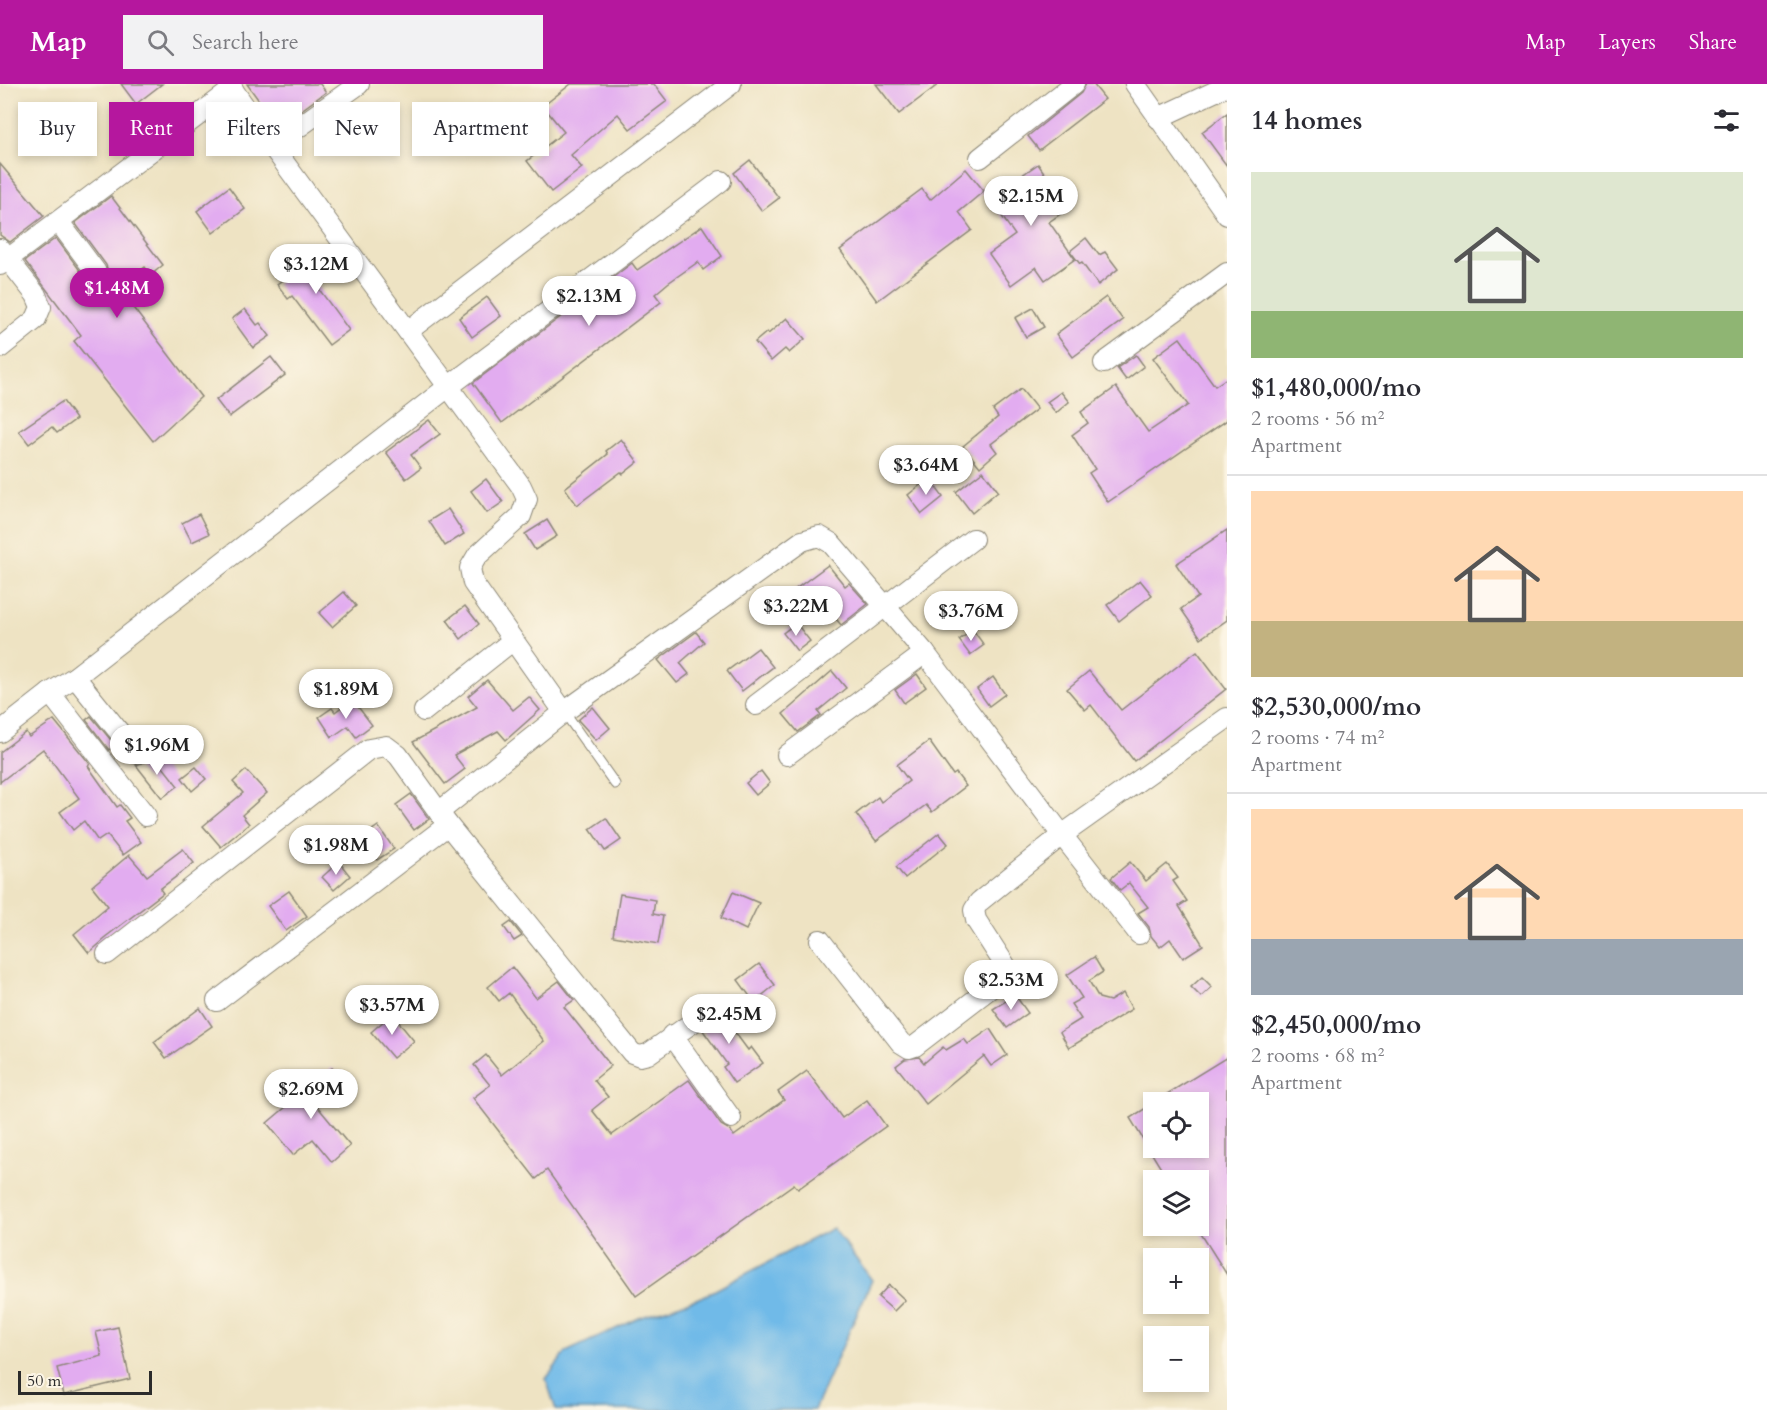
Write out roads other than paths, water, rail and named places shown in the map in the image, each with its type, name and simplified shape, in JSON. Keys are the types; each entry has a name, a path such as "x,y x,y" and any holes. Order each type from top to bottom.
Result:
{"street":[{"path":"302,125 359,84"},
{"path":"408,331 731,84"},
{"path":"980,158 1074,84"},
{"path":"1135,84 1227,215"},
{"path":"1158,118 1227,86"},
{"path":"0,348 36,320 41,307 36,295 2,258 59,222 231,87 241,102"},
{"path":"279,156 521,486 527,499 521,516 477,556 470,568 472,583 564,712"},
{"path":"0,732 50,693 75,677 448,387 721,181"},
{"path":"59,222 96,272"},
{"path":"1104,363 1227,273"},
{"path":"217,1001 444,819 564,712 801,541 819,536 831,543 925,653 1139,934"},
{"path":"756,705 974,539"},
{"path":"424,711 512,641"},
{"path":"787,755 925,653"},
{"path":"75,677 136,753"},
{"path":"50,693 146,816"},
{"path":"820,940 901,1043 909,1048 915,1046 1005,975 1005,965 976,920 974,910 979,902 1062,835 1227,718"},
{"path":"107,954 369,749 386,746 398,754 444,819 632,1053 640,1056 648,1054 692,1023"},
{"path":"672,1035 731,1118"}],"lane":[{"path":"564,712 615,784"}],"water":[{"path":"833,1228 872,1280 814,1410 556,1410 546,1379 566,1352 639,1318 702,1297"}]}
